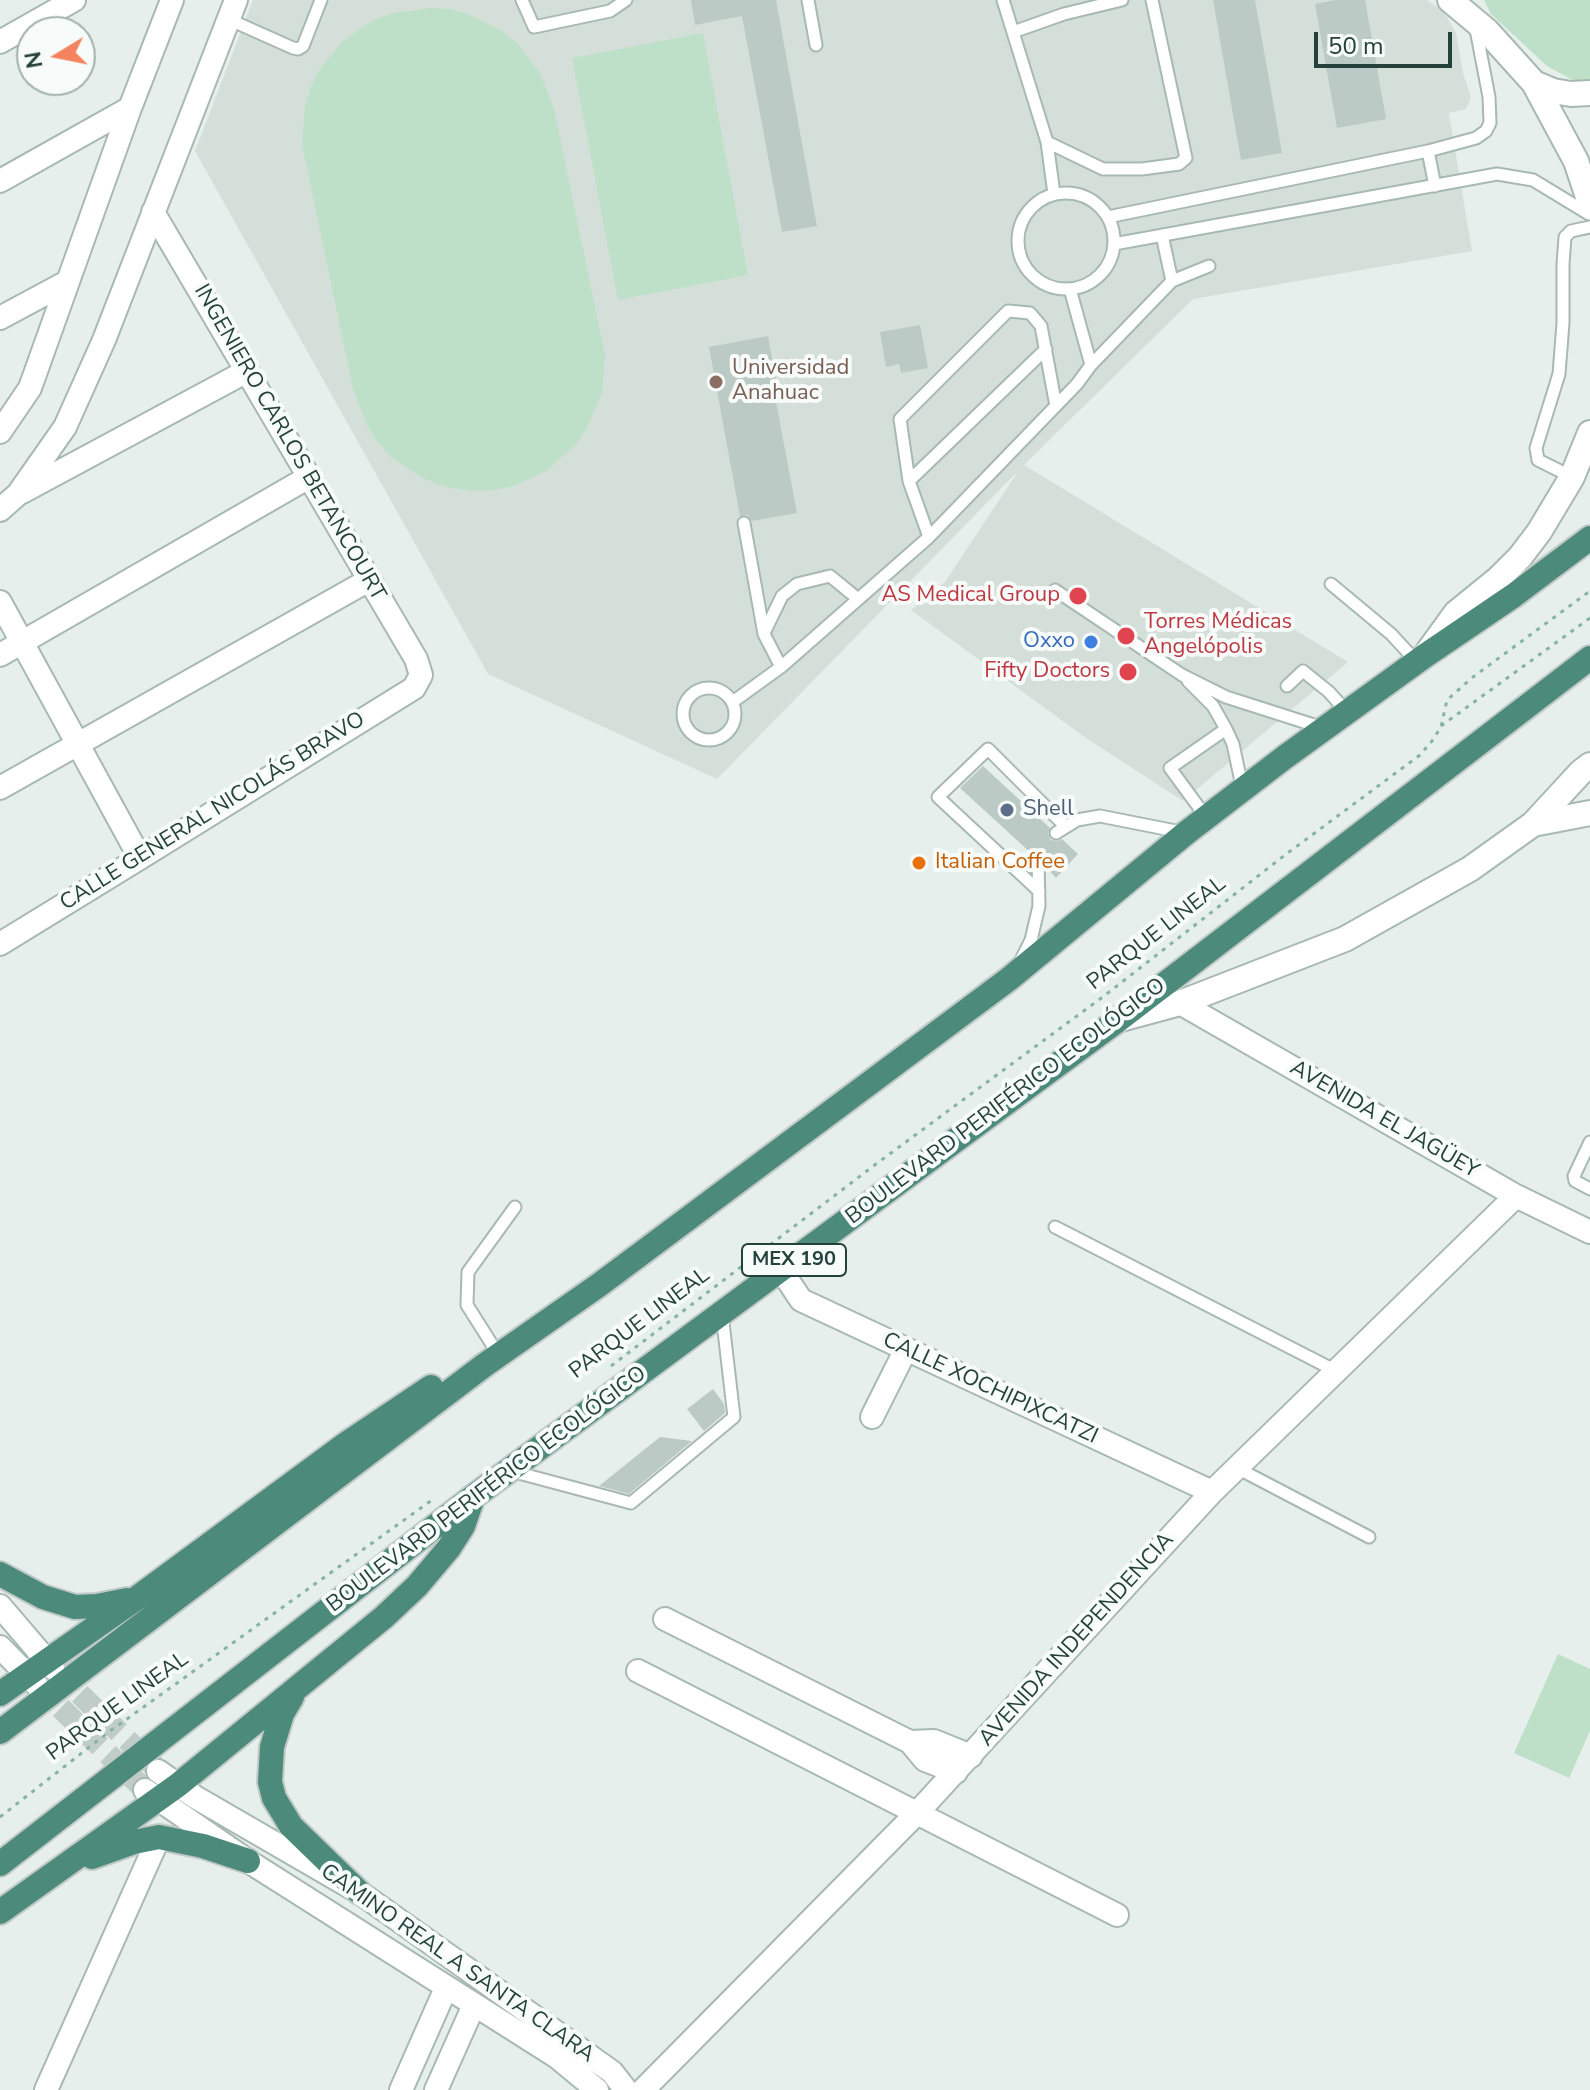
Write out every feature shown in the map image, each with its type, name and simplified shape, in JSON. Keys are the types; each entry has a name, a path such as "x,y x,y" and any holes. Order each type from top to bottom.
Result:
{"highway":[{"path":"0,1732 492,1359 599,1285 1009,979 1186,833 1324,728 1513,596 1590,538"},
{"name":"BOULEVARD PERIFÉRICO ECOLÓGICO","path":"0,1864 473,1497 1118,1020 1590,658"},
{"path":"0,1694 32,1680 137,1598 423,1391 466,1366 492,1359"},
{"path":"0,1912 60,1870 160,1786 301,1685 384,1617 417,1586 449,1548 463,1526 473,1497"},
{"path":"0,1574 43,1597 75,1607 137,1598"},
{"path":"301,1685 282,1714 272,1747 270,1782 274,1798 291,1826 359,1892"},
{"path":"60,1870 108,1850 159,1837 203,1846 248,1861"}],"street":[{"path":"0,42 74,0"},
{"path":"0,432 30,388 172,0"},
{"path":"1450,0 1471,10 1534,83 1576,161 1590,203"},
{"path":"0,510 18,494 65,427 104,340 232,9"},
{"path":"1534,83 1553,91 1590,93"},
{"path":"0,181 130,108"},
{"name":"INGENIERO CARLOS BETANCOURT","path":"153,212 416,659 421,675"},
{"path":"0,318 67,282"},
{"path":"18,494 247,371"},
{"path":"1421,659 1456,613 1498,579 1539,532 1572,477 1590,433"},
{"path":"0,655 309,477"},
{"path":"0,788 369,580"},
{"path":"0,602 140,858"},
{"name":"CALLE GENERAL NICOLÁS BRAVO","path":"0,944 414,688 421,675"},
{"path":"1118,1020 1180,1003 1345,939 1470,869 1533,824 1590,765"},
{"path":"1533,824 1590,813"},
{"name":"AVENIDA EL JAGÜEY","path":"1180,1003 1516,1196 1590,1232"},
{"name":"AVENIDA INDEPENDENCIA","path":"643,2090 917,1813 1212,1492 1516,1196"},
{"name":"CALLE XOCHIPIXCATZI","path":"781,1270 801,1300 1212,1492"},
{"path":"872,1417 906,1349"},
{"path":"0,1606 50,1664"},
{"path":"665,1619 910,1742 925,1760 963,1764"},
{"path":"0,1647 32,1680"},
{"path":"638,1671 1117,1915"},
{"name":"CAMINO REAL A SANTA CLARA","path":"160,1786 248,1861 446,1988 609,2086"},
{"name":"CAMINO REAL A SANTA CLARA","path":"160,1786 195,1797 359,1892 609,2086"},
{"path":"46,2090 159,1837"},
{"path":"401,2090 446,1988"},
{"path":"436,2090 474,2005"}],"lane":[{"path":"232,9 298,49 303,46 321,0"},
{"path":"522,0 534,27 610,11 626,0"},
{"path":"808,0 816,45"},
{"path":"1003,0 1047,142 1054,194"},
{"path":"1013,32 1064,14 1122,0"},
{"path":"1047,142 1103,169 1142,169 1179,164 1186,158 1152,0"},
{"path":"1108,217 1428,151 1476,138 1486,131 1490,123 1489,97 1471,10"},
{"path":"1428,151 1435,186"},
{"path":"1114,244 1497,174 1533,180 1590,214"},
{"path":"1070,192 1085,196 1099,205 1108,217 1114,244 1110,261 1100,275 1086,285 1070,289 1054,287 1040,281 1028,270 1018,241 1028,211 1040,200 1070,192"},
{"path":"1572,477 1538,460 1536,448 1559,374 1565,237 1571,231 1590,227"},
{"path":"1162,235 1172,281"},
{"path":"734,701 781,667 929,537 1172,281 1209,266"},
{"path":"1070,289 1091,365"},
{"path":"929,537 909,481 900,419 1008,311 1030,313 1041,326 1056,406"},
{"path":"909,481 1046,349"},
{"path":"744,523 764,634 781,667"},
{"path":"764,634 782,596 797,584 830,576 858,599"},
{"path":"1331,584 1421,659"},
{"path":"1055,590 1182,675 1226,697 1324,728"},
{"path":"1287,686 1303,671 1347,712"},
{"path":"1182,675 1213,706 1226,729 1233,744 1243,791"},
{"path":"707,687 724,691 734,701 736,721 727,735 711,741 694,737 684,724 683,707 692,693 707,687"},
{"path":"1207,818 1170,768 1226,729"},
{"path":"1039,891 938,797 988,749 1060,830 1077,820 1100,816 1186,833"},
{"path":"1009,979 1031,940 1039,906 1038,860"},
{"path":"1590,1142 1574,1176 1575,1181 1590,1189"},
{"path":"492,1359 467,1305 468,1272 515,1207"},
{"path":"1055,1227 1336,1371"},
{"path":"510,1470 631,1503 734,1417 722,1313"},
{"path":"1237,1468 1369,1537"}],"path":[{"name":"PARQUE LINEAL","path":"609,1368 1420,755 1441,727 1447,700 1464,684 1590,591"},
{"name":"PARQUE LINEAL","path":"1441,727 1590,618"},
{"name":"PARQUE LINEAL","path":"0,1817 106,1734 431,1501"}],"shaded area":[{"name":"Universidad Anahuac","path":"253,0 1427,0 1444,12 1456,33 1471,98 1466,109 1449,113 1472,251 1193,299 1024,465 1348,662 1183,801 1086,738 911,610 945,582 1019,470 717,779 488,674 195,151"}],"green space":[{"path":"1484,0 1590,0 1590,79 1578,83 1547,66 1491,14"},
{"path":"431,8 468,14 502,31 517,43 540,73 554,109 605,355 602,393 587,428 576,444 548,470 514,486 495,490 457,489 421,477 390,456 367,425 353,389 302,144 305,106 311,87 319,70 343,41 375,19 393,13"},
{"path":"703,33 748,275 618,300 572,58"},
{"path":"1558,1654 1590,1669 1590,1731 1569,1778 1514,1753"}],"building":[{"path":"691,0 776,0 817,226 782,232 742,16 695,25"},
{"path":"1213,0 1255,0 1282,153 1241,160"},
{"path":"1365,0 1386,119 1337,128 1315,4"},
{"path":"920,325 928,368 901,373 899,364 886,367 880,332"},
{"path":"768,336 777,386 773,386 797,513 752,521 748,515 740,516 709,347"},
{"name":"Shell","path":"983,766 1050,828 1048,834 1051,840 1062,839 1078,854 1056,878 1047,868 1043,853 1032,854 960,788"},
{"path":"713,1389 724,1404 725,1413 704,1431 687,1409"},
{"path":"660,1437 692,1441 629,1494 599,1486"}],"tunnel":[{"path":"56,1671 155,1767"},
{"path":"37,1685 145,1790"}],"place":[{"name":"Universidad Anahuac","path":"716,382"},
{"name":"AS Medical Group","path":"1078,596"},
{"name":"Torres Médicas Angelópolis","path":"1126,636"},
{"name":"Oxxo","path":"1091,642"},
{"name":"Fifty Doctors","path":"1128,672"},
{"name":"Shell","path":"1007,810"},
{"name":"Italian Coffee","path":"919,863"}]}
